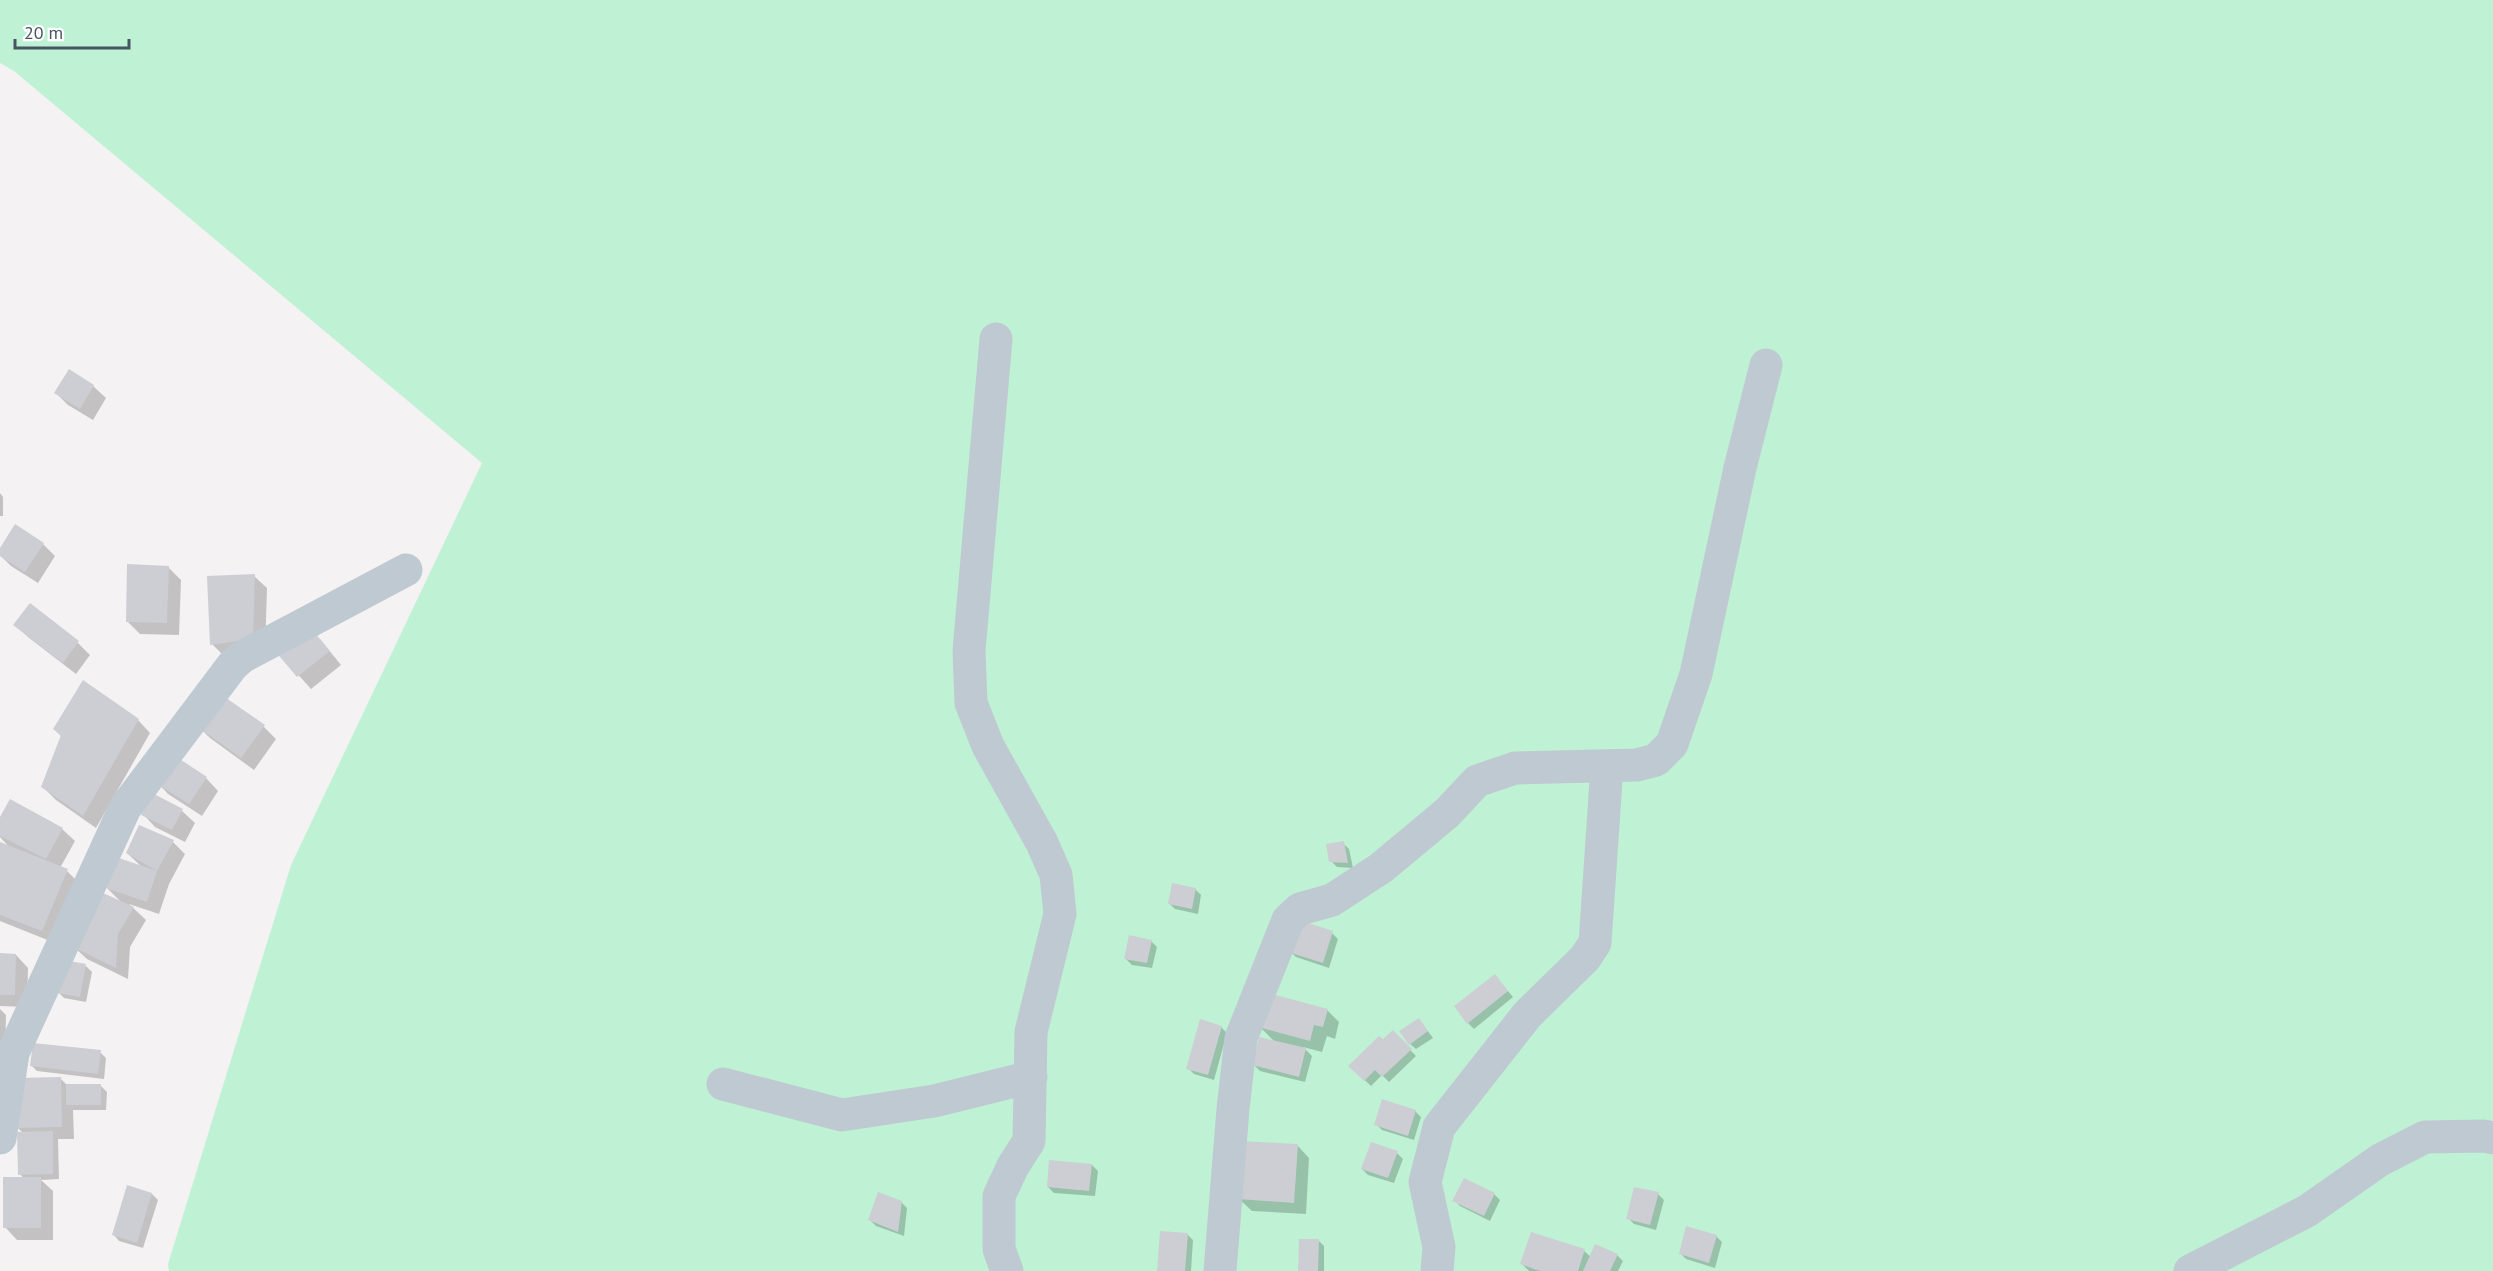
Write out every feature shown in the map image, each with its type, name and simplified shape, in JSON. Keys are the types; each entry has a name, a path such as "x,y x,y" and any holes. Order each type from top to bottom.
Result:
{"street":[{"path":"996,339 969,651 971,703 988,746 1042,843 1056,874 1060,914 1031,1032 1029,1141 1013,1166 999,1196 999,1249 1007,1271"},
{"path":"1220,1271 1241,1038 1288,920 1300,909 1332,900 1381,868 1447,813 1477,781 1515,768 1637,765 1656,760 1672,744 1696,674 1740,468 1766,365"},
{"path":"0,1138 6,1053 125,808 232,666 242,657 406,570"},
{"path":"1437,1271 1438,1247 1425,1182 1438,1127 1527,1016 1585,958 1594,943 1607,766"},
{"path":"723,1084 842,1115 934,1101 1031,1077"},
{"path":"2190,1271 2307,1211 2380,1160 2425,1137 2484,1136 2493,1138"}],"green space":[{"path":"0,0 2493,0 2493,1271 169,1271 168,1264 291,865 482,463 14,71 0,63"}],"building":[{"path":"69,369 94,385 80,409 54,393"},
{"path":"15,524 44,543 25,572 0,556 0,548"},
{"path":"127,564 169,566 167,623 126,622"},
{"path":"255,574 253,639 210,645 207,576"},
{"path":"30,603 79,641 63,663 13,625"},
{"path":"308,625 330,651 297,677 275,651"},
{"path":"83,680 139,719 83,816 41,787 61,735 53,729"},
{"path":"219,693 265,725 241,758 195,725"},
{"path":"172,754 207,777 189,804 154,782"},
{"path":"152,793 183,809 172,830 141,815"},
{"path":"10,799 63,828 46,859 0,836 0,817"},
{"path":"139,825 174,840 157,871 126,853"},
{"path":"1344,841 1348,863 1329,862 1326,844"},
{"path":"0,842 68,869 42,931 0,915"},
{"path":"116,857 157,871 147,902 106,888"},
{"path":"1172,883 1196,888 1192,909 1168,904"},
{"path":"92,888 134,907 118,934 116,968 73,947"},
{"path":"1299,920 1333,931 1323,963 1288,952"},
{"path":"1129,935 1152,940 1147,963 1124,959"},
{"path":"0,953 16,954 15,995 0,995"},
{"path":"63,960 86,964 80,997 56,993"},
{"path":"1495,974 1508,991 1467,1024 1454,1006"},
{"path":"1268,993 1328,1009 1323,1027 1314,1025 1310,1041 1258,1027"},
{"path":"1419,1018 1428,1031 1409,1045 1399,1031"},
{"path":"1200,1019 1222,1026 1208,1075 1186,1069"},
{"path":"1393,1030 1412,1049 1382,1077 1375,1070 1364,1081 1348,1066 1379,1036 1383,1039"},
{"path":"1259,1037 1306,1048 1299,1077 1252,1065"},
{"path":"33,1043 101,1050 98,1074 30,1066"},
{"path":"61,1077 62,1127 16,1128 15,1078"},
{"path":"66,1084 101,1084 101,1105 66,1105"},
{"path":"1382,1099 1416,1110 1408,1136 1374,1125"},
{"path":"53,1131 53,1174 18,1175 17,1132"},
{"path":"1241,1141 1298,1144 1294,1203 1238,1199"},
{"path":"1371,1142 1398,1151 1388,1178 1361,1169"},
{"path":"1049,1160 1092,1164 1089,1191 1047,1187"},
{"path":"3,1177 41,1177 41,1228 3,1228"},
{"path":"1464,1178 1495,1193 1484,1216 1452,1201"},
{"path":"127,1185 152,1193 137,1243 112,1235"},
{"path":"1634,1187 1659,1192 1650,1225 1626,1219"},
{"path":"878,1192 902,1201 898,1232 868,1220"},
{"path":"1686,1226 1717,1235 1709,1263 1679,1254"},
{"path":"1160,1231 1188,1233 1185,1271 1157,1271"},
{"path":"1531,1232 1585,1249 1578,1271 1540,1271 1520,1264"},
{"path":"1299,1239 1319,1239 1318,1271 1298,1271"},
{"path":"1595,1244 1618,1254 1610,1271 1583,1271"}]}
